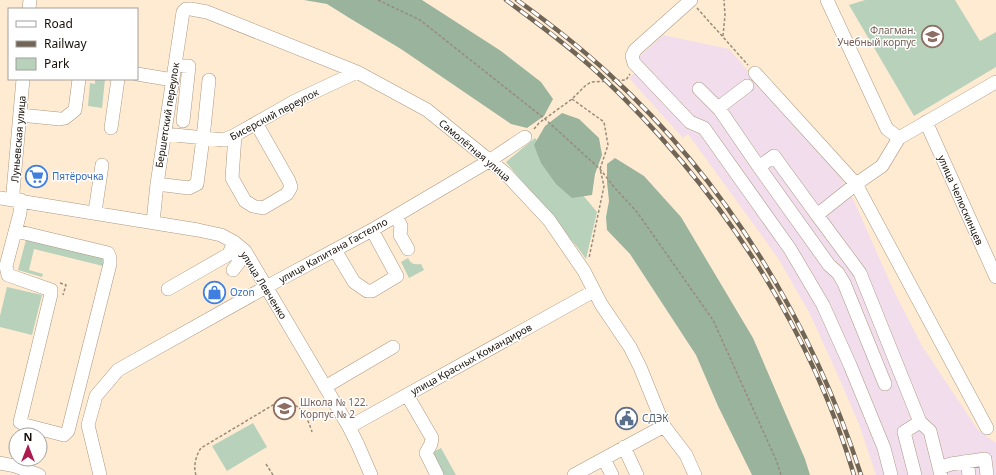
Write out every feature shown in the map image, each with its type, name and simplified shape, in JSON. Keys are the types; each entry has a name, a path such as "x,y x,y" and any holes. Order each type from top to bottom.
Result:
{"street":[{"path":"690,0 635,50 632,56 634,63 690,122 704,128 790,249 823,305 847,358 884,448 891,475"},
{"path":"827,0 887,130 899,138"},
{"name":"Самолётная улица","path":"186,9 191,8 208,12 356,72 427,110 505,173 549,220 584,271 601,304 630,347 640,367 664,426 686,455 695,475"},
{"name":"Бершетский переулок","path":"154,222 157,184 183,12 186,9"},
{"path":"175,65 189,66 183,121"},
{"name":"Бисерский переулок","path":"165,134 224,140 296,101 356,72"},
{"path":"755,73 856,184 987,428"},
{"path":"138,74 173,80"},
{"name":"Луньевская улица","path":"16,230 108,253 110,258 110,264 68,431 64,435 25,425 20,422 51,294 51,290 48,288 8,275 6,266 20,213 17,200 13,192 23,80"},
{"path":"20,115 60,119 65,118 75,110 79,80"},
{"path":"111,128 118,80"},
{"path":"157,184 189,188 197,184 209,80"},
{"path":"817,215 856,184 882,166 899,138 996,82"},
{"path":"718,108 747,86"},
{"path":"699,89 718,108 829,265 838,273 844,283 885,384"},
{"name":"улица Челюскинцев","path":"926,122 996,277"},
{"path":"235,135 232,178 245,201 253,206 263,208 287,194 291,187 290,181 256,123"},
{"name":"улица Капитана Гастелло","path":"100,475 88,424 96,396 118,370 266,287 372,230 525,137"},
{"path":"759,167 774,156 860,272 920,422 930,431 940,471 967,462 985,459 987,475"},
{"path":"95,212 102,165"},
{"name":"улица Левченко","path":"0,198 154,222 221,236 234,242 245,251 349,427 371,475"},
{"path":"396,216 401,226 400,233 408,249"},
{"path":"335,250 354,282 367,291 372,291 397,276 372,230"},
{"path":"233,270 239,262 234,242"},
{"path":"168,289 229,254 234,242"},
{"path":"838,273 852,260"},
{"name":"улица Красных Командиров","path":"349,427 594,291"},
{"path":"325,387 393,347"},
{"path":"407,395 432,438 426,456 437,475"},
{"path":"915,475 904,432 920,422"},
{"path":"574,475 664,426"},
{"path":"624,447 638,475"},
{"path":"604,459 612,475"},
{"path":"967,462 969,475"},
{"path":"4,468 15,466 39,475"}],"path":[{"path":"378,0 420,20 545,119 600,169 637,212 713,320 782,475"},
{"path":"690,0 755,73"},
{"path":"723,36 725,15 724,0"},
{"path":"525,137 591,82 626,80"},
{"path":"572,99 604,122 608,145 600,169 604,186 591,256 584,271"},
{"path":"196,475 194,469 198,452 201,448 280,402 294,404 303,411 312,432"},
{"path":"266,464 273,475"}],"shaded area":[{"path":"663,35 729,49 840,176 854,201 894,291 922,346 978,430 996,443 996,475 876,475 859,424 836,371 809,312 778,258 688,134 683,138 629,78 636,72 637,59"}],"green space":[{"path":"304,0 422,0 501,51 541,82 553,99 544,116 527,128 511,124 401,49 327,4"},
{"name":"Флагман. Учебный корпус","path":"865,0 955,0 980,41 996,32 996,67 914,116 849,5"},
{"path":"95,80 105,80 102,108 88,106 90,83 95,84"},
{"path":"562,113 579,119 599,138 602,155 595,174 592,195 572,198 556,184 541,163 534,145 545,126"},
{"path":"535,138 597,212 586,259 506,162"},
{"path":"615,158 644,176 681,217 753,338 805,459 810,475 752,475 718,406 696,355 630,254 607,230 606,217 609,201 607,164"},
{"path":"27,236 102,254 107,267 34,249 29,270 43,274 42,277 18,270"},
{"path":"408,258 413,264 421,264 424,270 409,278 401,262"},
{"path":"7,287 42,295 32,335 0,327 0,316"},
{"path":"253,423 267,447 227,471 212,446"},
{"path":"441,448 456,475 441,475 431,453"}],"railway":[{"path":"506,0 564,44 598,73 641,116 681,161 718,208 753,258 784,309 811,363 835,418 854,475"},
{"path":"517,0 553,26 587,54 652,116 691,161 728,208 761,258 791,310 818,363 841,419 861,475"}],"place":[{"name":"Флагман. Учебный корпус","path":"932,36"},
{"name":"Пятёрочка","path":"36,176"},
{"name":"Ozon","path":"214,292"},
{"name":"Школа № 122. Корпус № 2","path":"285,408"},
{"name":"СДЭК","path":"627,418"}]}
